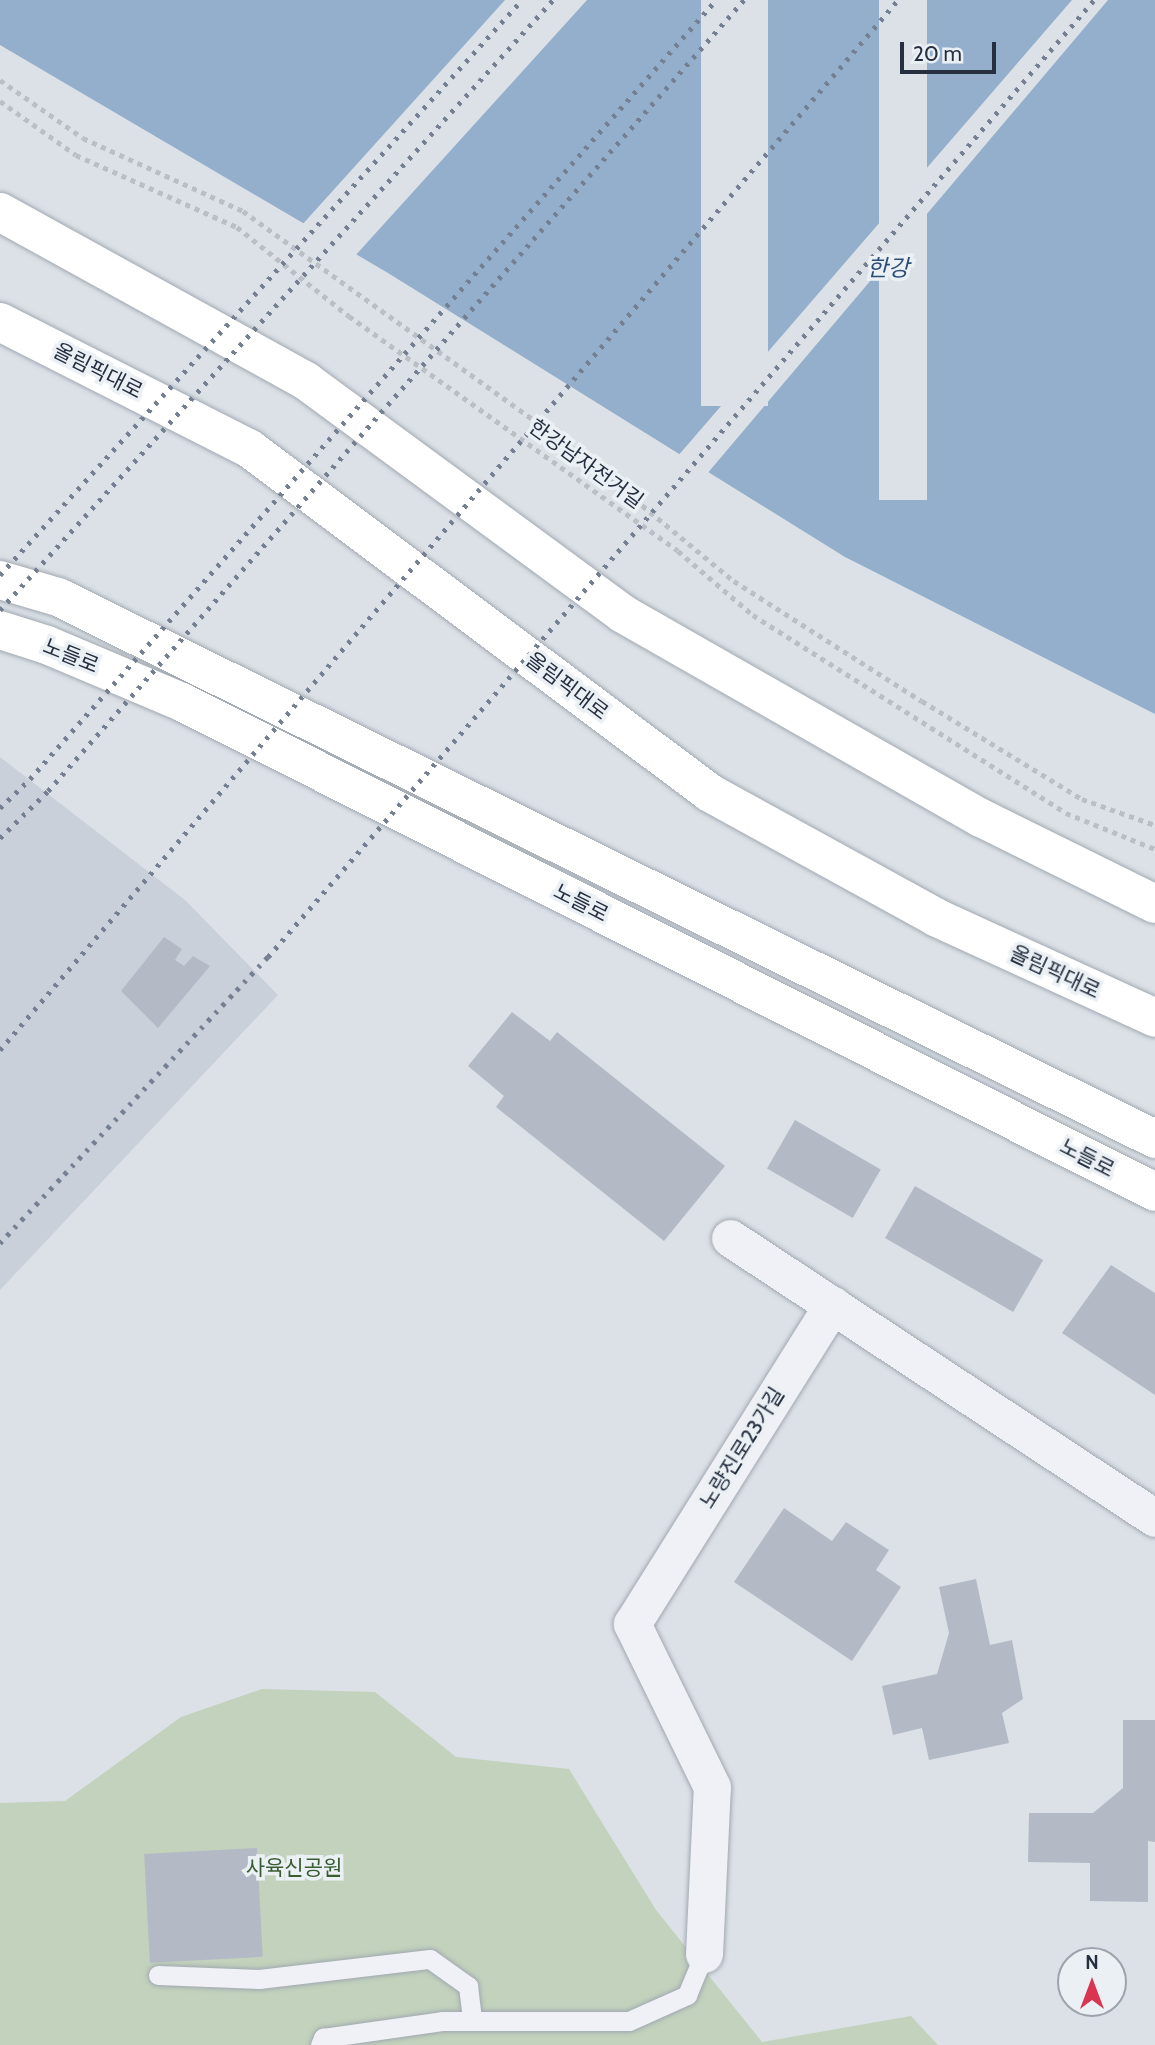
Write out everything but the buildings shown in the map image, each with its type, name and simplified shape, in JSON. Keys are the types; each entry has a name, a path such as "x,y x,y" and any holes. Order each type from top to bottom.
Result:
{"main road":[{"path":"0,212 306,381 624,614 981,818 1155,904"},
{"name":"올림픽대로","path":"0,322 250,449 710,793 937,918 1155,1018"},
{"name":"노들로","path":"0,580 58,597 1155,1139"},
{"name":"노들로","path":"0,630 47,645 182,702 1155,1192"}],"street":[{"path":"730,1238 1155,1518"},
{"name":"노량진로23가길","path":"704,1954 712,1787 632,1624 832,1305"}],"lane":[{"path":"320,2045 323,2038 442,2021 629,2021 687,1995 704,1954"},
{"path":"158,1975 260,1979 430,1959 468,1986 472,2021"}],"path":[{"path":"0,80 83,138 243,211 573,448 734,581 1082,799 1155,825"},
{"name":"한강남자전거길","path":"0,102 76,155 237,228 349,316 678,551 753,615 1066,813 1155,849"}],"shaded area":[{"path":"0,757 185,900 278,995 0,1290"}],"green space":[{"name":"사육신공원","path":"262,1689 375,1692 456,1757 569,1769 656,1910 762,2042 911,2016 938,2045 0,2045 0,1803 65,1801 181,1717"}],"water":[{"name":"한강","path":"0,0 1155,0 1155,714 845,557 388,273 0,45"}],"pier":[{"path":"505,0 587,0 354,257 301,226"},
{"path":"701,0 768,0 768,406 701,406"},
{"path":"879,0 927,0 927,500 879,500"},
{"path":"1072,0 1108,0 706,475 677,457"}],"railway":[{"path":"0,575 522,0"},
{"path":"0,610 553,0"},
{"path":"0,808 30,779 716,0"},
{"path":"0,838 48,791 744,0"},
{"path":"0,1050 898,0"},
{"path":"0,1243 268,957 1094,0"}]}
